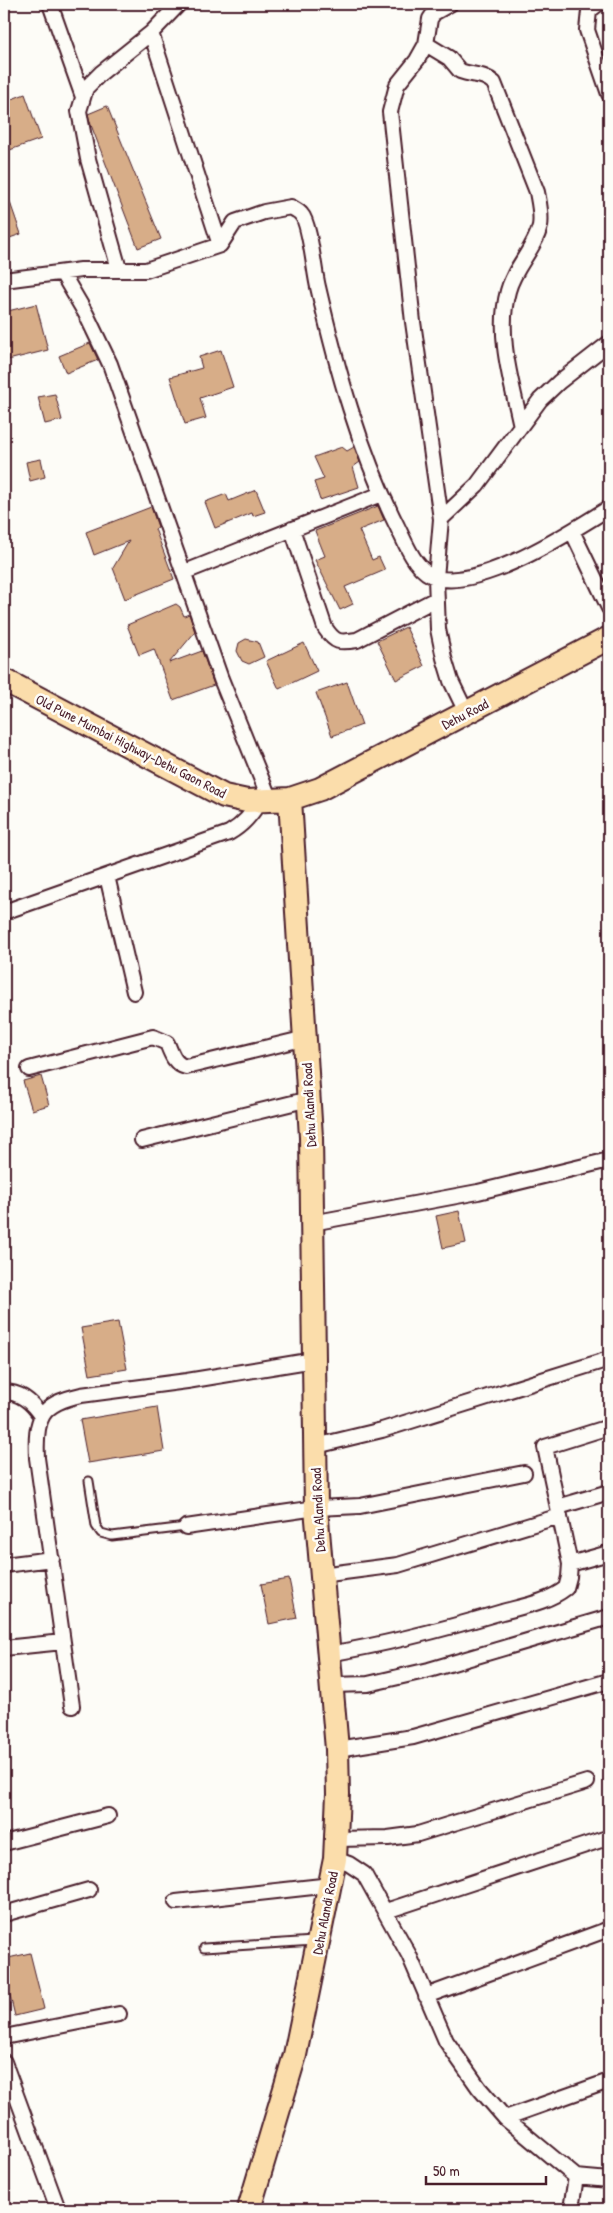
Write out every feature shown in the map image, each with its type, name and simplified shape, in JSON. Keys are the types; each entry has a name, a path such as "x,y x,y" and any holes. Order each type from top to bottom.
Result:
{"main road":[{"name":"Dehu Road","path":"320,789 609,638"},
{"name":"Old Pune Mumbai Highway-Dehu Gaon Road","path":"4,680 224,796 248,801 273,800 320,789"},
{"name":"Dehu Alandi Road","path":"249,2209 295,2056 331,1885 336,1849 337,1749 316,1508 312,1223 306,1038 273,800"}],"street":[{"path":"50,4 83,97"},
{"path":"120,269 88,159 79,111 86,88 101,73 151,34 179,4"},
{"path":"450,4 434,13 430,19 426,44 417,60 397,85 390,112 413,322 441,519 436,578 438,628 451,681 466,714"},
{"path":"591,6 588,30 609,94"},
{"path":"151,34 220,245"},
{"path":"426,44 449,58 460,72 480,74 494,84 537,192 541,211 540,226 508,289 505,305 504,331 506,352 521,426"},
{"path":"4,280 81,270 146,270 220,245 235,222 264,212 291,208 301,213 307,225 312,262 330,341 353,421 381,494 414,559 420,567 436,578 458,581 495,569 554,542 609,508"},
{"path":"4,912 229,833 273,800 227,695 110,364 86,314 62,273"},
{"path":"441,519 477,485 540,400 559,382 609,344"},
{"path":"185,572 381,494"},
{"path":"292,529 325,628 333,639 344,642 357,640 436,599"},
{"path":"572,531 609,608"},
{"path":"107,876 134,992"},
{"path":"29,1069 153,1036 167,1043 172,1057 179,1065 186,1066 306,1038"},
{"path":"142,1140 309,1099"},
{"path":"312,1223 478,1192 609,1160"},
{"path":"316,1446 382,1430 609,1359"},
{"path":"72,1706 37,1458 36,1428 42,1416 52,1405 81,1395 188,1381 314,1360"},
{"path":"4,1392 21,1395 42,1416"},
{"path":"328,1654 387,1644 547,1599 566,1588 570,1577 570,1564 545,1447 609,1427"},
{"path":"186,1527 316,1508 360,1506 524,1473"},
{"path":"321,1575 398,1565 559,1511 609,1492"},
{"path":"570,1564 609,1553"},
{"path":"4,1565 52,1559"},
{"path":"331,1685 368,1684 429,1670 609,1617"},
{"path":"4,1648 63,1642"},
{"path":"337,1749 413,1738 609,1682"},
{"path":"587,1782 418,1834 336,1849 349,1864 364,1874 386,1910 409,1955 446,2041 460,2063 505,2118 576,2177 609,2180"},
{"path":"4,1842 108,1816"},
{"path":"386,1910 604,1839"},
{"path":"176,1902 331,1885"},
{"path":"4,1914 89,1890"},
{"path":"426,1996 609,1929"},
{"path":"4,2037 119,2014"},
{"path":"4,2062 58,2209"},
{"path":"505,2118 609,2081"},
{"path":"571,2209 576,2177"}],"lane":[{"path":"89,1481 96,1526 102,1533 112,1536 186,1527"},
{"path":"204,1948 320,1940"}],"building":[{"path":"25,94 41,139 4,152 4,102"},
{"path":"107,106 161,239 138,248 88,114"},
{"path":"4,191 6,191 21,234 4,240"},
{"path":"36,304 48,350 4,361 4,312"},
{"path":"90,343 98,360 66,373 59,356"},
{"path":"221,350 233,387 200,398 206,418 185,424 170,377 202,368 199,357"},
{"path":"55,394 62,420 45,424 38,397"},
{"path":"342,447 347,451 354,447 360,462 353,467 359,487 320,500 314,482 324,479 314,457"},
{"path":"41,459 45,477 30,481 26,462"},
{"path":"256,490 265,512 253,516 252,513 215,528 205,502 226,494 229,501"},
{"path":"378,506 384,520 359,530 372,560 379,557 385,570 345,587 353,604 340,610 315,560 325,556 315,531"},
{"path":"151,507 158,527 155,529 174,579 125,599 113,568 129,541 94,555 86,532"},
{"path":"176,604 180,607 184,616 189,614 195,632 169,663 202,651 214,685 173,700 154,649 139,655 127,625"},
{"path":"406,627 424,666 396,680 377,641"},
{"path":"246,639 258,642 264,657 249,664 242,661 237,651 239,643"},
{"path":"304,643 317,671 279,689 266,661"},
{"path":"347,682 362,725 332,736 316,693"},
{"path":"41,1076 49,1105 32,1110 23,1081"},
{"path":"459,1211 466,1243 443,1248 436,1216"},
{"path":"118,1322 127,1369 90,1375 81,1328"},
{"path":"157,1407 164,1451 88,1463 80,1420"},
{"path":"289,1579 297,1618 269,1624 261,1584"},
{"path":"30,1953 44,2009 15,2016 4,1971 4,1959"}]}
